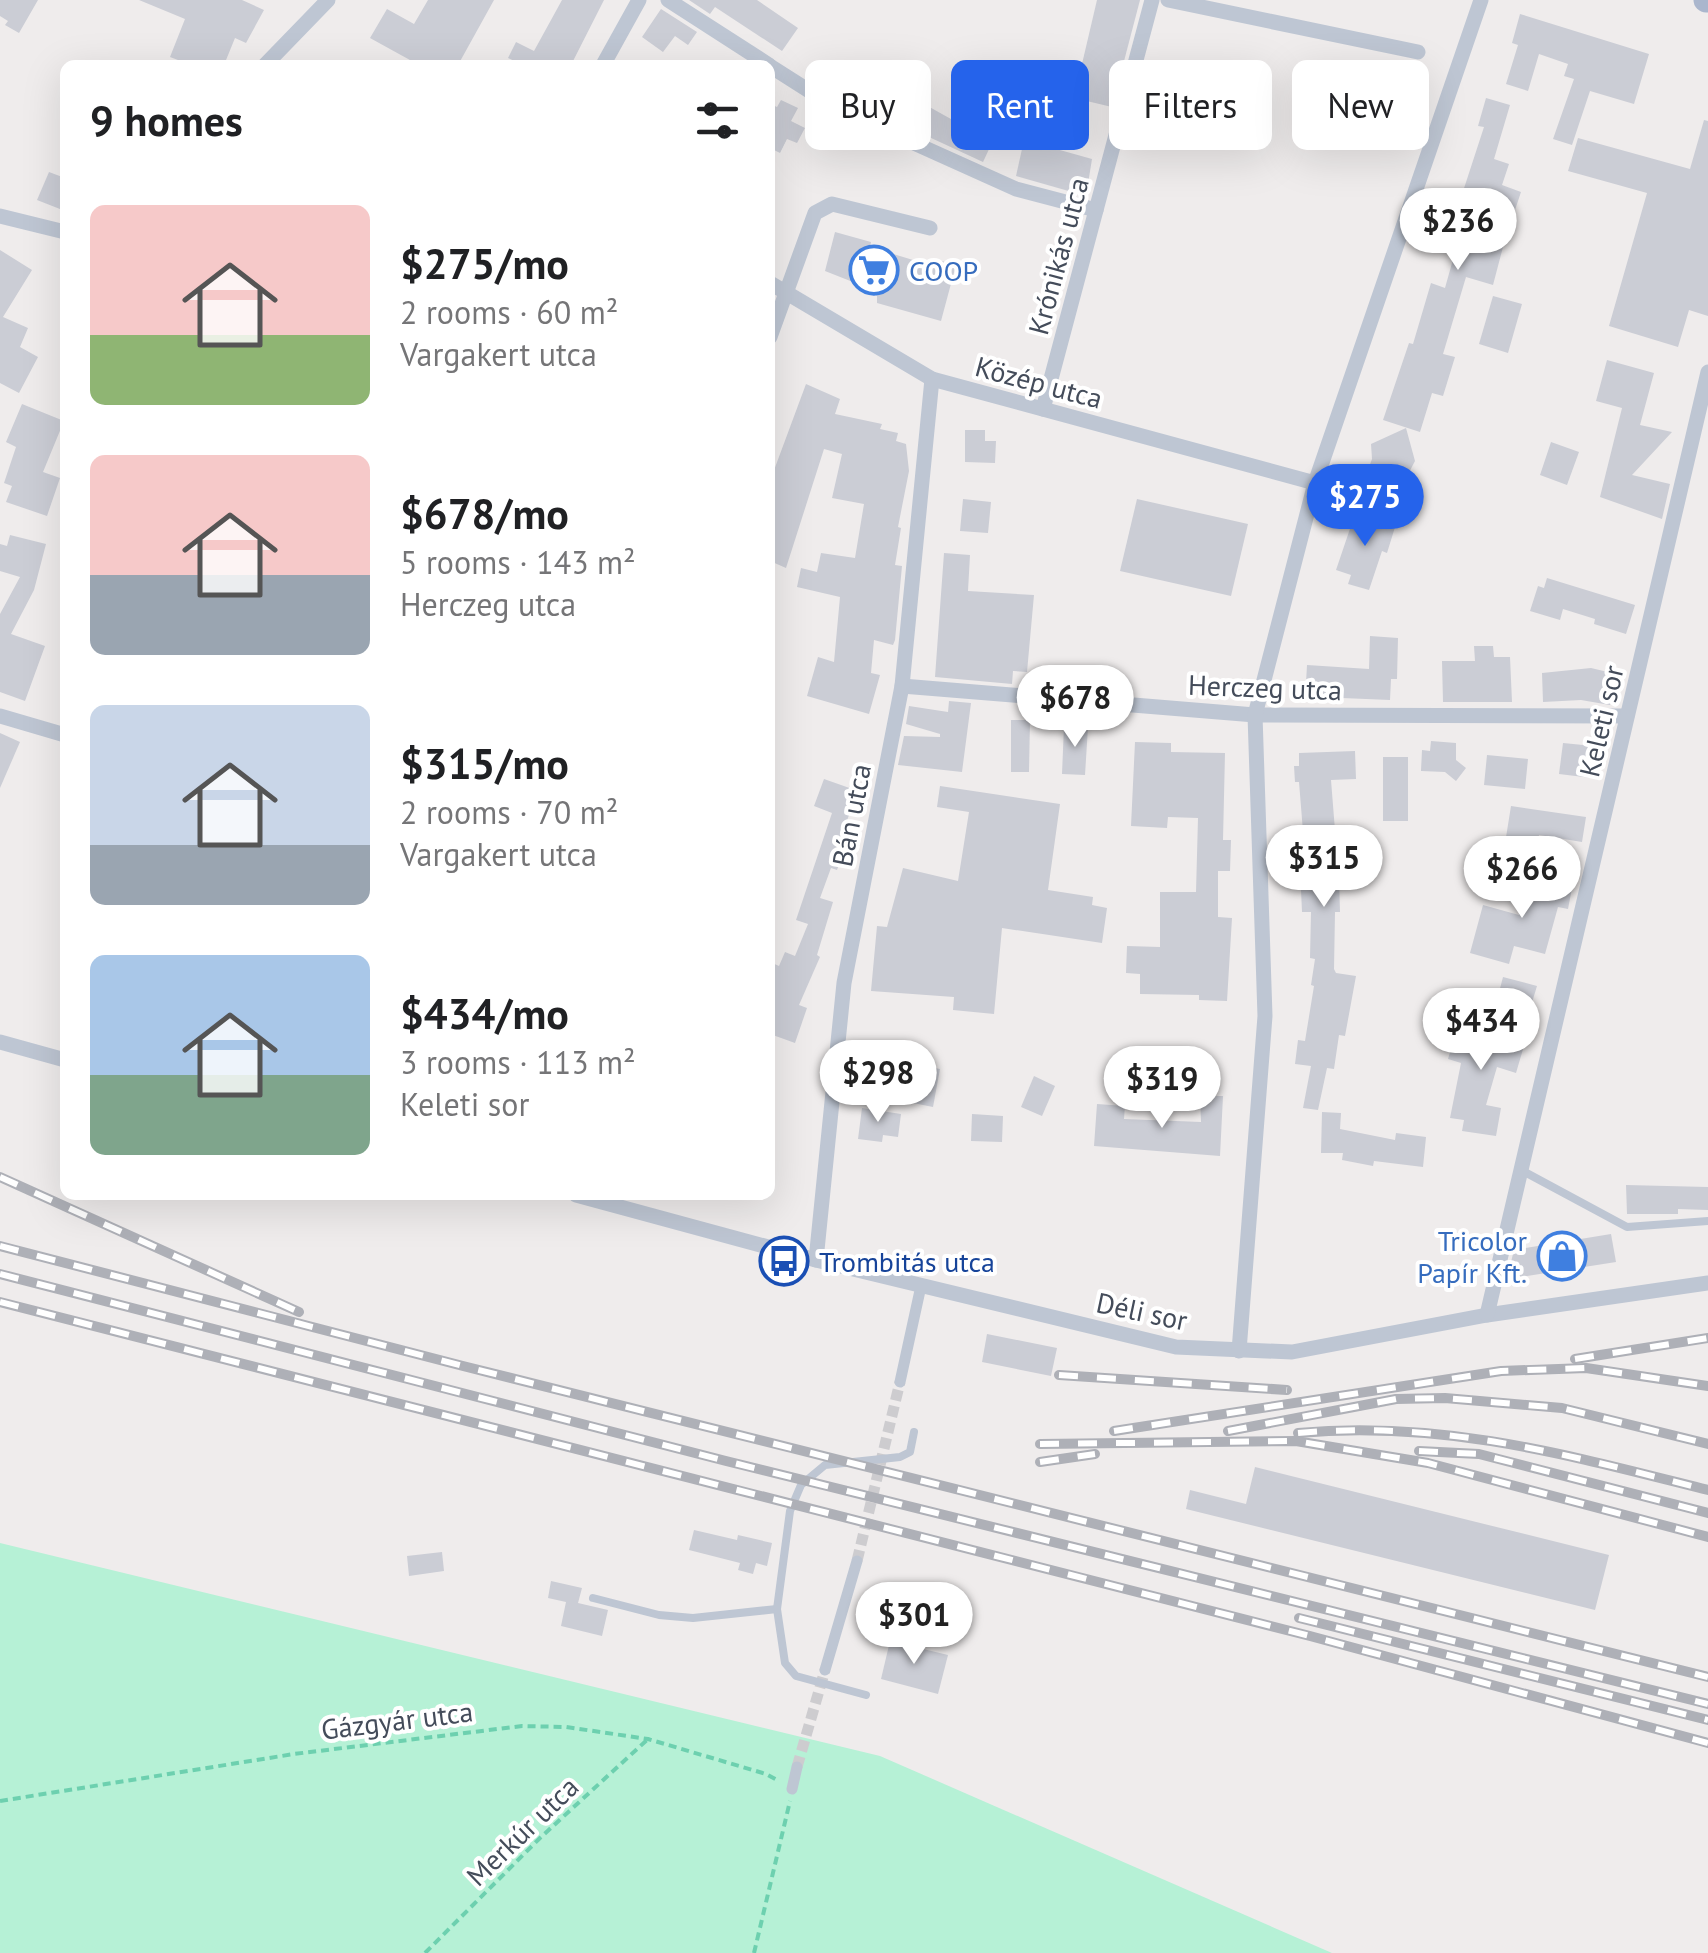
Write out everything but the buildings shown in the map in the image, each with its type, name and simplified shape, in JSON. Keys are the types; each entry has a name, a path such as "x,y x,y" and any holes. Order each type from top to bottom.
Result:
{"street":[{"path":"270,60 328,0"},
{"path":"606,60 639,0"},
{"path":"668,0 762,60"},
{"name":"Krónikás utca","path":"1043,409 1152,0"},
{"path":"1168,0 1418,52"},
{"path":"1239,1351 1265,1016 1255,715 1314,483 1481,0"},
{"path":"775,68 836,108 1016,190 1096,210"},
{"path":"775,325 815,213 832,204 930,228"},
{"path":"0,216 60,231"},
{"name":"Közép utca","path":"775,286 932,379 1314,483"},
{"name":"Keleti sor","path":"1487,1315 1708,372"},
{"name":"Bán utca","path":"816,1260 844,983 902,686 932,379"},
{"name":"Herczeg utca","path":"902,686 1255,715 1628,716"},
{"path":"0,716 60,734"},
{"path":"0,1042 60,1059"},
{"name":"Déli sor","path":"594,1200 816,1260 1176,1346 1239,1351 1292,1352 1487,1315 1708,1284"},
{"path":"900,1382 921,1286"},
{"path":"825,1670 857,1560"},
{"path":"792,1789 797,1768"}],"lane":[{"path":"1521,1170 1627,1227 1708,1221"},
{"path":"866,1695 796,1676 784,1663 776,1609 790,1510 801,1486 825,1465 900,1457 910,1452 914,1432"},
{"path":"593,1598 659,1615 693,1618 776,1609"}],"path":[{"name":"Gázgyár utca","path":"0,1801 456,1732 522,1726 566,1726 648,1739 766,1774 792,1789"},
{"name":"Merkúr utca","path":"425,1953 540,1838 648,1739"},
{"path":"754,1953 792,1789"}],"green space":[{"path":"0,1543 880,1756 1332,1953 0,1953"}],"tunnel":[{"path":"857,1561 900,1382"},
{"path":"797,1767 825,1670"}],"railway":[{"path":"0,1177 299,1312"},
{"path":"0,1246 463,1366 1708,1677"},
{"path":"0,1274 726,1461 1708,1704"},
{"path":"0,1302 1310,1636 1708,1743"},
{"path":"1575,1359 1708,1338"},
{"path":"1114,1431 1501,1371 1586,1368 1708,1386"},
{"path":"1059,1375 1287,1390"},
{"path":"1228,1431 1396,1399 1445,1398 1562,1408 1708,1444"},
{"path":"1298,1433 1352,1430 1455,1436 1555,1453 1708,1490"},
{"path":"1040,1444 1296,1441 1428,1463 1708,1537"},
{"path":"1419,1451 1479,1454 1708,1513"},
{"path":"1040,1462 1095,1454"},
{"path":"1299,1618 1708,1720"}],"place":[{"name":"COOP","path":"874,270"},
{"name":"Tricolor Papír Kft.","path":"1562,1256"},
{"name":"Trombitás utca","path":"784,1261"}]}
